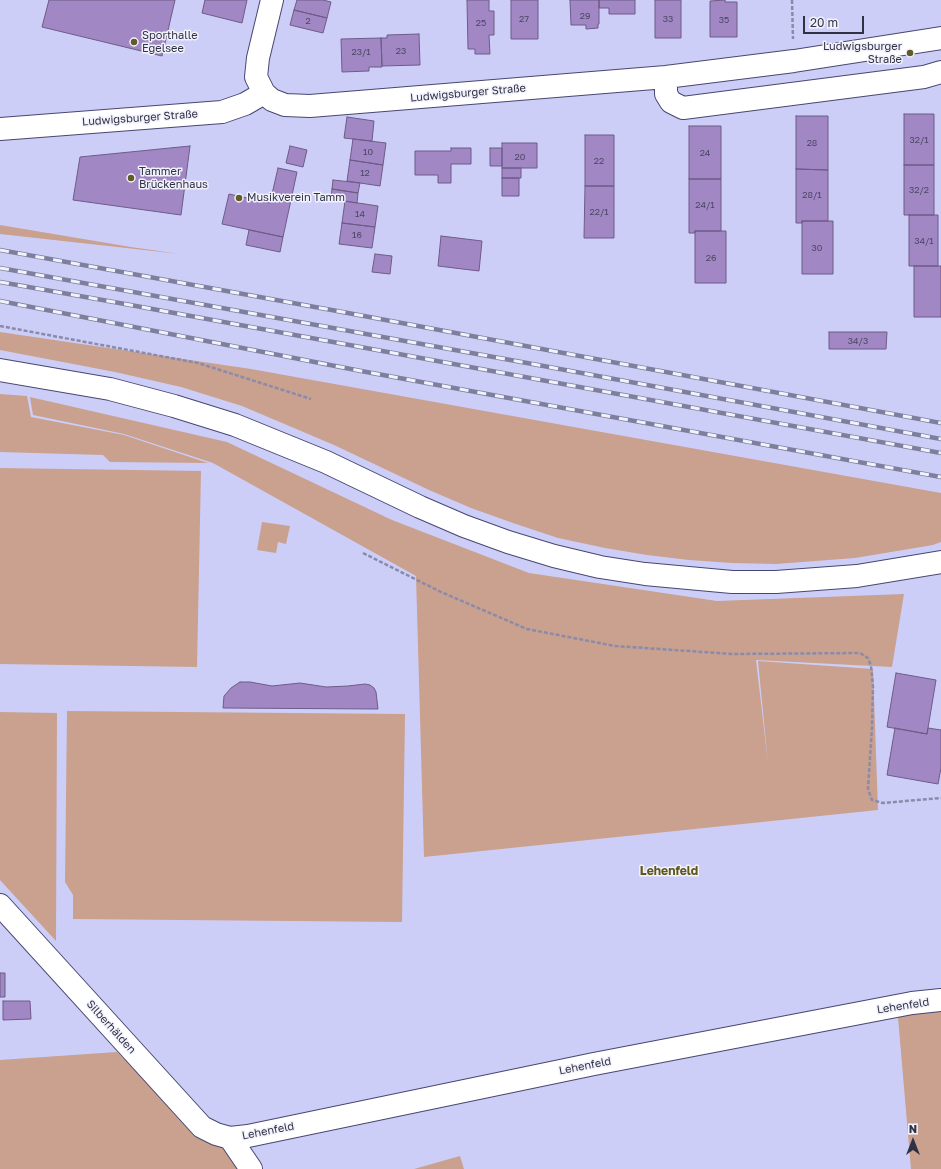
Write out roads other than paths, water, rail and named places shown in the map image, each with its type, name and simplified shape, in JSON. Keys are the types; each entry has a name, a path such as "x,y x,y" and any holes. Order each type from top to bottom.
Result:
{"street":[{"path":"264,93 256,77 258,58 272,0"},
{"name":"Ludwigsburger Straße","path":"0,129 222,112 245,104 264,93 272,100 285,105 310,106 666,77 794,61 941,38"},
{"path":"666,77 666,94 671,102 683,108 924,77 941,72"},
{"path":"0,370 110,390 174,406 234,425 326,462 420,507 464,526 554,556 600,567 645,574 732,582 776,582 857,576 941,562"},
{"name":"Silberhälden","path":"0,905 202,1127 216,1134 230,1138"},
{"name":"Lehenfeld","path":"230,1138 248,1136 594,1064 905,1004 941,1000"},
{"path":"230,1138 251,1169"}],"railway":[{"path":"0,250 941,423"},
{"path":"0,268 941,439"},
{"path":"0,282 941,453"},
{"path":"0,301 361,371 941,477"}],"place":[{"name":"Sporthalle Egelsee","path":"134,42"},
{"name":"Ludwigsburger Straße","path":"910,53"},
{"name":"Tammer Brückenhaus","path":"131,178"},
{"name":"Musikverein Tamm","path":"239,198"}],"district":[{"name":"Lehenfeld","path":"669,871"}]}
